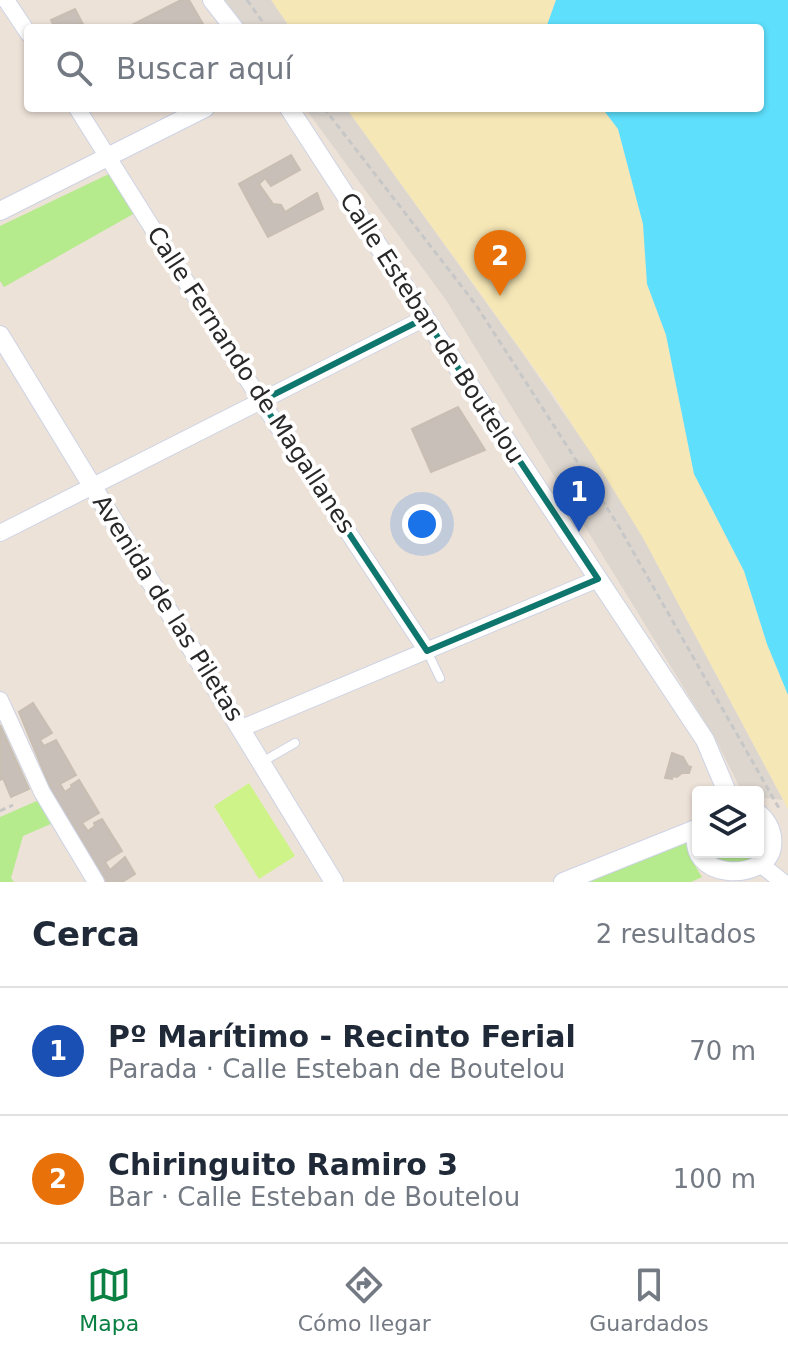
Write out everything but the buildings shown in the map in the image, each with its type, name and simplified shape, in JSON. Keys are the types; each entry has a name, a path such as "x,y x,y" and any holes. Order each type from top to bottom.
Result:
{"street":[{"path":"6,0 24,27"},
{"path":"212,0 231,24"},
{"name":"Calle Fernando de Magallanes","path":"80,112 261,401 427,651"},
{"path":"0,211 197,112"},
{"name":"Calle Esteban de Boutelou","path":"292,112 705,740 724,786"},
{"path":"0,533 425,318"},
{"name":"Avenida de las Piletas","path":"0,335 334,882"},
{"path":"242,728 598,579"},
{"path":"0,700 42,792 96,882"},
{"path":"699,858 711,880 742,881 755,876 771,856 771,830 764,818"},
{"path":"563,882 692,830"},
{"path":"764,867 783,882"}],"lane":[{"path":"427,651 440,678"},
{"path":"262,762 295,743"}],"path":[{"path":"247,0 264,24"},
{"path":"327,112 493,331 618,525 781,811"},
{"path":"0,811 13,805"}],"highlighted area":[{"path":"425,318 598,579 427,651 261,401"}],"green space":[{"path":"111,173 135,213 4,287 0,281 0,226"},
{"path":"249,783 295,856 259,879 214,806"},
{"path":"39,800 53,823 23,836 11,878 14,882 0,882 0,817"},
{"path":"689,838 692,858 702,877 691,882 582,882"},
{"path":"713,858 754,858 730,872"}],"sand":[{"path":"271,0 556,0 547,24 287,24"},
{"path":"349,112 605,112 618,129 643,224 647,284 666,335 694,474 744,571 767,644 788,695 788,809 643,538 555,397"}],"shaded area":[{"path":"225,0 271,0 287,24 243,24"},
{"path":"308,112 349,112 521,351 591,453 643,538 783,800 764,798 764,786 739,786 717,742 446,300"}],"water":[{"path":"556,0 788,0 788,695 767,644 744,571 694,474 666,335 647,284 643,224 618,129 605,112 764,112 764,24 547,24"}],"place":[{"name":"Chiringuito Ramiro 3","path":"500,296"},
{"name":"Pº Marítimo - Recinto Ferial","path":"579,532"}]}
